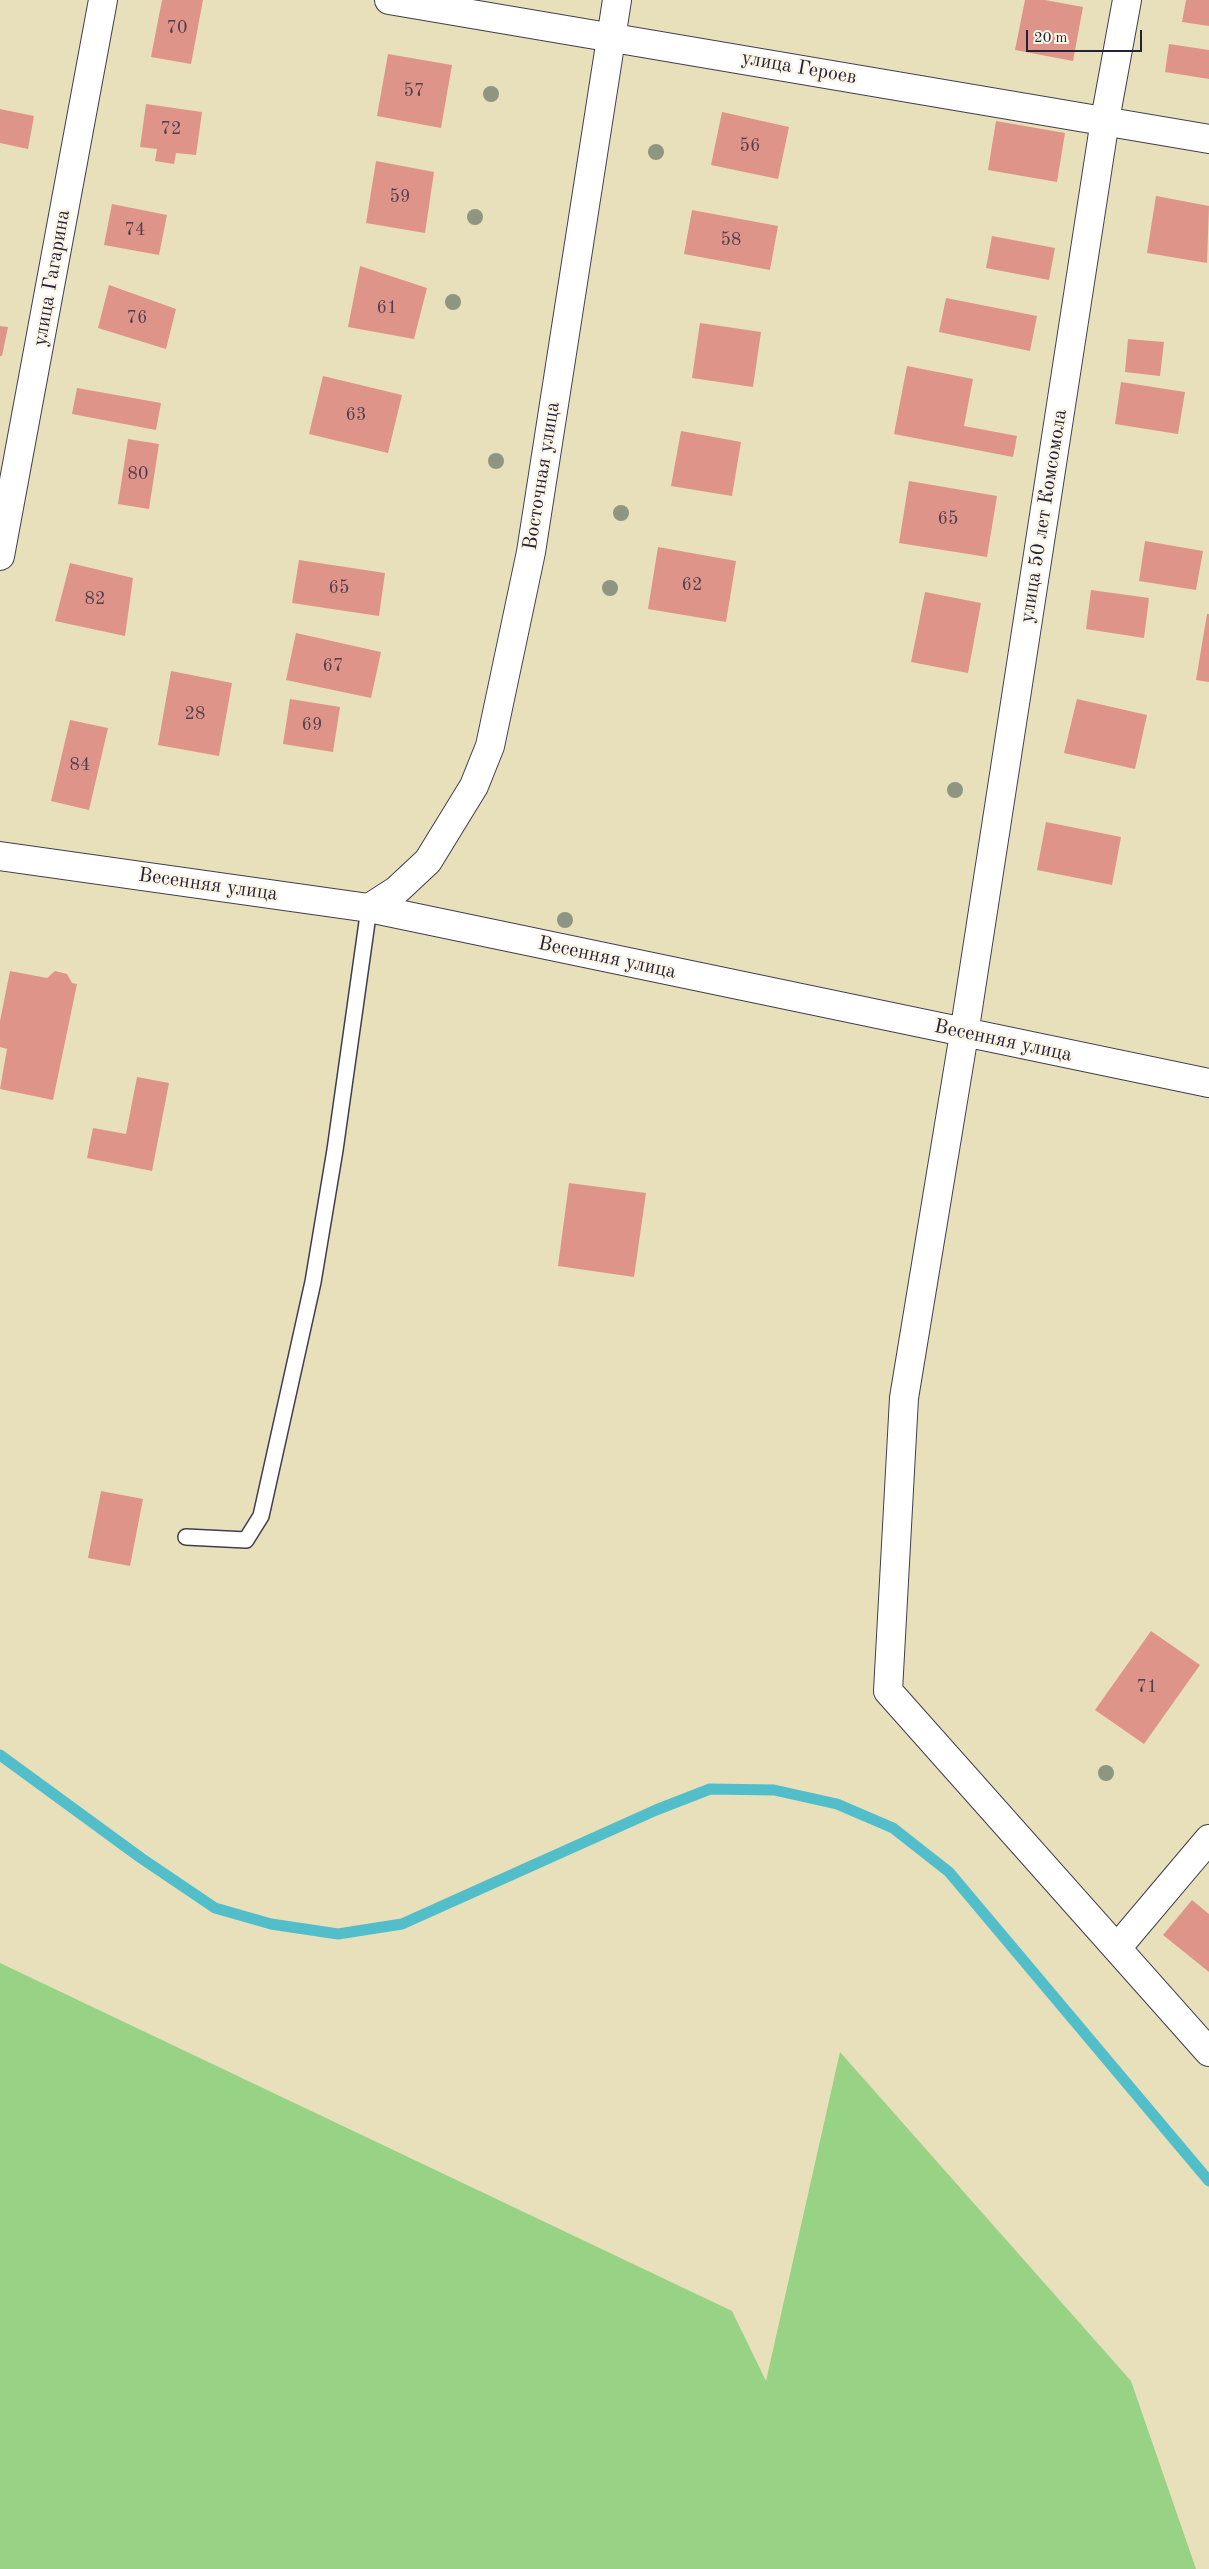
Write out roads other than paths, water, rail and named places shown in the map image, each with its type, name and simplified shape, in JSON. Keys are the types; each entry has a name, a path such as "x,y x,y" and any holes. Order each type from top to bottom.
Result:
{"street":[{"name":"улица Гагарина","path":"0,556 103,0"},
{"name":"улица Героев","path":"388,0 610,36 1209,139"},
{"name":"Восточная улица","path":"369,908 397,890 428,861 474,786 490,746 531,552 617,0"},
{"name":"улица 50 лет Комсомола","path":"1128,0 1105,120 964,1034 904,1398 888,1691 1209,2052"},
{"name":"Весенняя улица","path":"0,856 369,908 964,1034 1209,1083"},
{"path":"1117,1948 1209,1839"}],"lane":[{"path":"186,1537 246,1540 261,1516 313,1282 335,1150 369,908"}],"waterway":[{"path":"0,1755 141,1858 215,1908 271,1924 338,1934 402,1924 656,1810 710,1789 774,1790 837,1804 893,1828 949,1872 1209,2181"}]}
